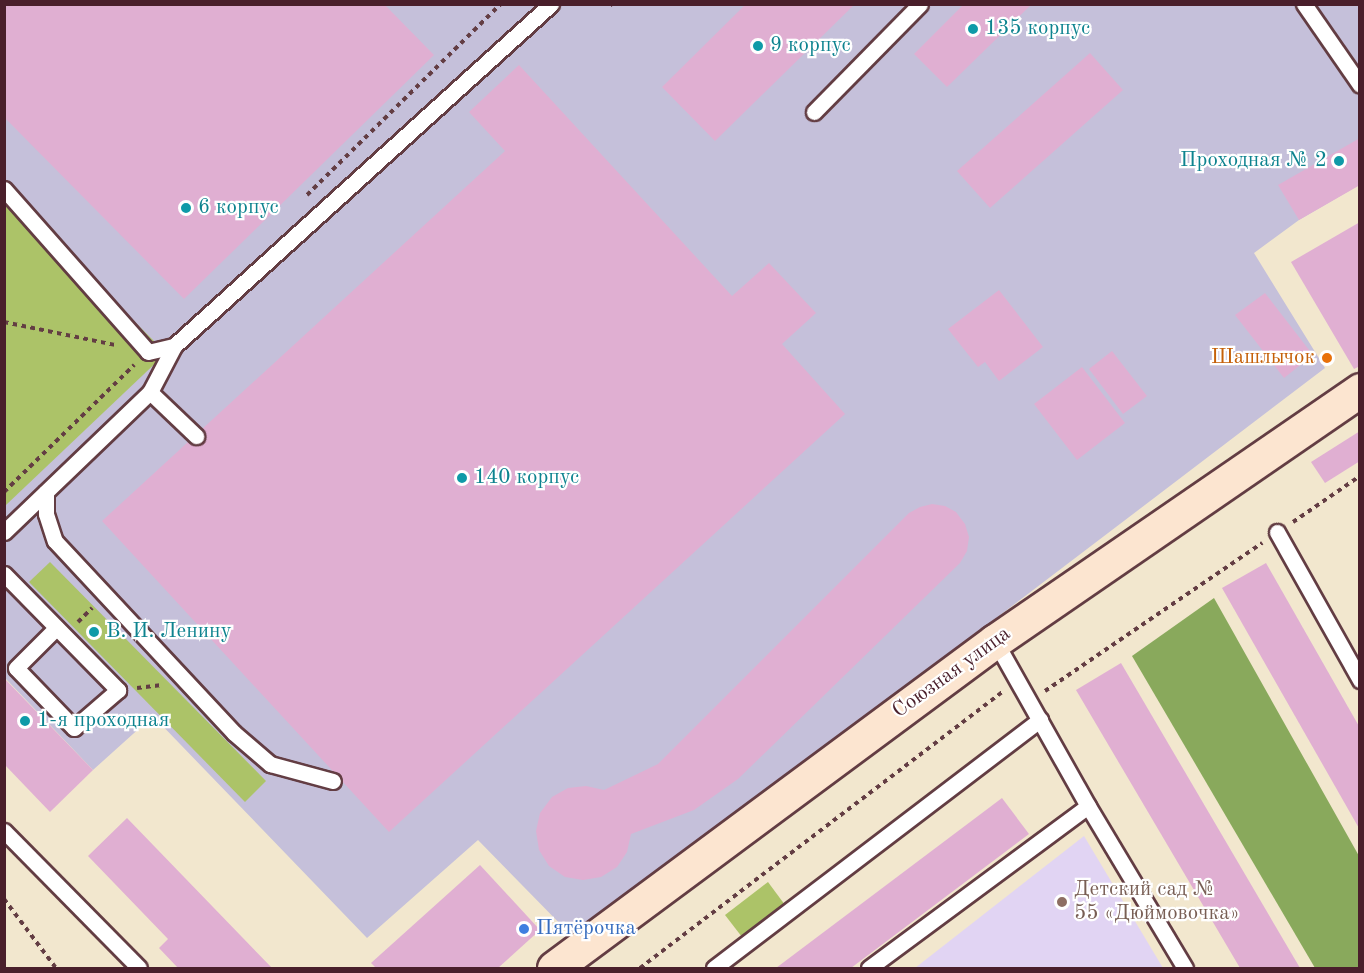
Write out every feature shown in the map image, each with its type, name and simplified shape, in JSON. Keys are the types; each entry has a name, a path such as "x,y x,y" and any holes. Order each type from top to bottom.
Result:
{"street":[{"name":"Союзная улица","path":"564,965 995,641 1359,390"}],"lane":[{"path":"4,532 150,392 174,346 551,4"},
{"path":"814,112 920,4"},
{"path":"1304,4 1359,85"},
{"path":"4,189 147,352 174,346"},
{"path":"150,392 196,436"},
{"path":"46,492 46,514 55,541 234,733 270,764 333,781"},
{"path":"1277,532 1359,680"},
{"path":"4,574 118,690 74,728 16,668 60,632"},
{"path":"995,641 1088,806 1185,969"},
{"path":"714,969 1040,720"},
{"path":"869,969 1088,806"},
{"path":"4,831 139,969"}],"path":[{"path":"4,322 147,352"},
{"path":"1029,701 1359,476"},
{"path":"60,632 106,595"},
{"path":"640,969 1017,681"},
{"path":"118,690 188,683"},
{"path":"4,899 56,969"}],"shaded area":[{"path":"5,5 1359,5 1359,185 1299,220 1254,253 1325,368 907,686 571,935 478,840 367,938 153,716 93,770 5,678"},
{"name":"Детский сад № 55 «Дюймовочка»","path":"1084,836 1163,968 915,968"}],"green space":[{"path":"4,192 155,342 163,356 6,505"},
{"path":"50,562 266,781 245,802 29,582"},
{"path":"1214,598 1359,856 1359,968 1315,968 1132,656"},
{"path":"768,882 785,905 742,937 725,915"}],"building":[{"name":"6 корпус","path":"4,4 384,4 434,55 184,299 4,117"},
{"name":"9 корпус","path":"746,4 855,4 715,141 662,87"},
{"name":"135 корпус","path":"964,4 1032,4 947,87 914,54"},
{"path":"1090,53 1123,90 990,208 957,171"},
{"name":"140 корпус","path":"519,65 732,296 769,263 816,313 782,344 845,414 389,832 102,521 505,151 469,112"},
{"name":"Проходная № 2","path":"1360,138 1360,185 1299,220 1278,185"},
{"path":"1360,222 1360,366 1354,369 1291,262"},
{"path":"999,290 1043,347 999,381 985,362 978,367 948,329"},
{"path":"1265,293 1313,355 1284,378 1235,315"},
{"path":"1112,351 1147,396 1123,414 1089,369"},
{"path":"1082,367 1125,423 1077,460 1034,404"},
{"path":"1360,431 1360,461 1325,483 1311,462"},
{"path":"932,504 945,506 956,512 965,524 969,537 967,551 960,563 738,779 694,810 631,834 627,852 617,867 601,877 583,880 565,877 549,866 539,850 536,831 540,813 552,797 568,788 586,786 604,790 658,764 909,513"},
{"path":"1266,563 1360,728 1360,830 1222,588"},
{"path":"1121,663 1300,968 1240,968 1076,690"},
{"name":"1-я проходная","path":"4,678 93,770 50,812 4,764"},
{"path":"1002,798 1029,834 851,968 776,968"},
{"path":"127,818 272,968 178,968 159,948 168,939 88,856"},
{"path":"480,865 540,930 498,968 376,968 371,963"}],"place":[{"name":"135 корпус","path":"973,29"},
{"name":"9 корпус","path":"758,46"},
{"name":"Проходная № 2","path":"1339,161"},
{"name":"6 корпус","path":"186,208"},
{"name":"Шашлычок","path":"1327,358"},
{"name":"140 корпус","path":"462,478"},
{"name":"В. И. Ленину","path":"94,632"},
{"name":"1-я проходная","path":"25,721"},
{"name":"Детский сад № 55 «Дюймовочка»","path":"1062,902"},
{"name":"Пятёрочка","path":"524,929"}]}
